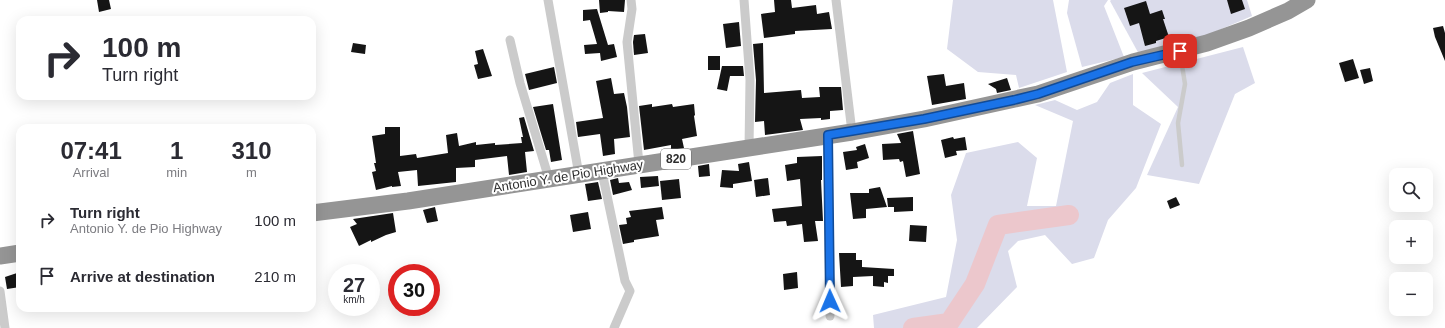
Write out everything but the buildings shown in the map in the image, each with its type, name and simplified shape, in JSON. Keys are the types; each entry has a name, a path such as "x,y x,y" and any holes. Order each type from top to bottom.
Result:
{"highway":[{"name":"Antonio Y. de Pio Highway","path":"316,212 408,201 602,172 639,164 852,132 1014,100 1038,94 1132,62 1180,51 1249,28 1307,0"},
{"path":"0,256 16,254"}],"street":[{"path":"548,0 579,175"},
{"path":"631,0 632,9 627,42 639,164"},
{"path":"744,0 750,80 749,148"},
{"path":"836,0 852,132"},
{"path":"510,40 520,83 549,179"},
{"path":"828,135 830,316"},
{"path":"602,172 624,281 630,292 614,328"},
{"path":"0,291 5,328"}],"lane":[{"path":"1180,51 1185,84 1178,123 1182,165"}],"shaded area":[{"path":"953,0 1053,0 1067,72 1019,88 1016,75 978,72 947,49"},
{"path":"1069,0 1108,0 1104,6 1124,57 1082,67 1067,13"},
{"path":"1247,0 1252,16 1198,39 1140,56 1110,1"},
{"path":"1243,47 1255,83 1235,94 1199,184 1147,175 1178,107 1142,73"},
{"path":"1133,74 1133,105 1161,124 1136,188 1108,220 1094,258 1072,264 1045,235 1018,241 1008,251 1017,287 977,328 874,328 873,315 946,297 957,240 951,195 966,153 1018,142 1037,158 1027,206 1056,206 1073,121 1035,105 1055,100 1077,110 1097,102 1110,83"}],"waterway":[{"path":"913,328 949,323 975,284 998,225 1069,215"}],"route":[{"path":"830,301 828,135 924,119 1014,100 1038,94 1132,62 1180,51"}]}
